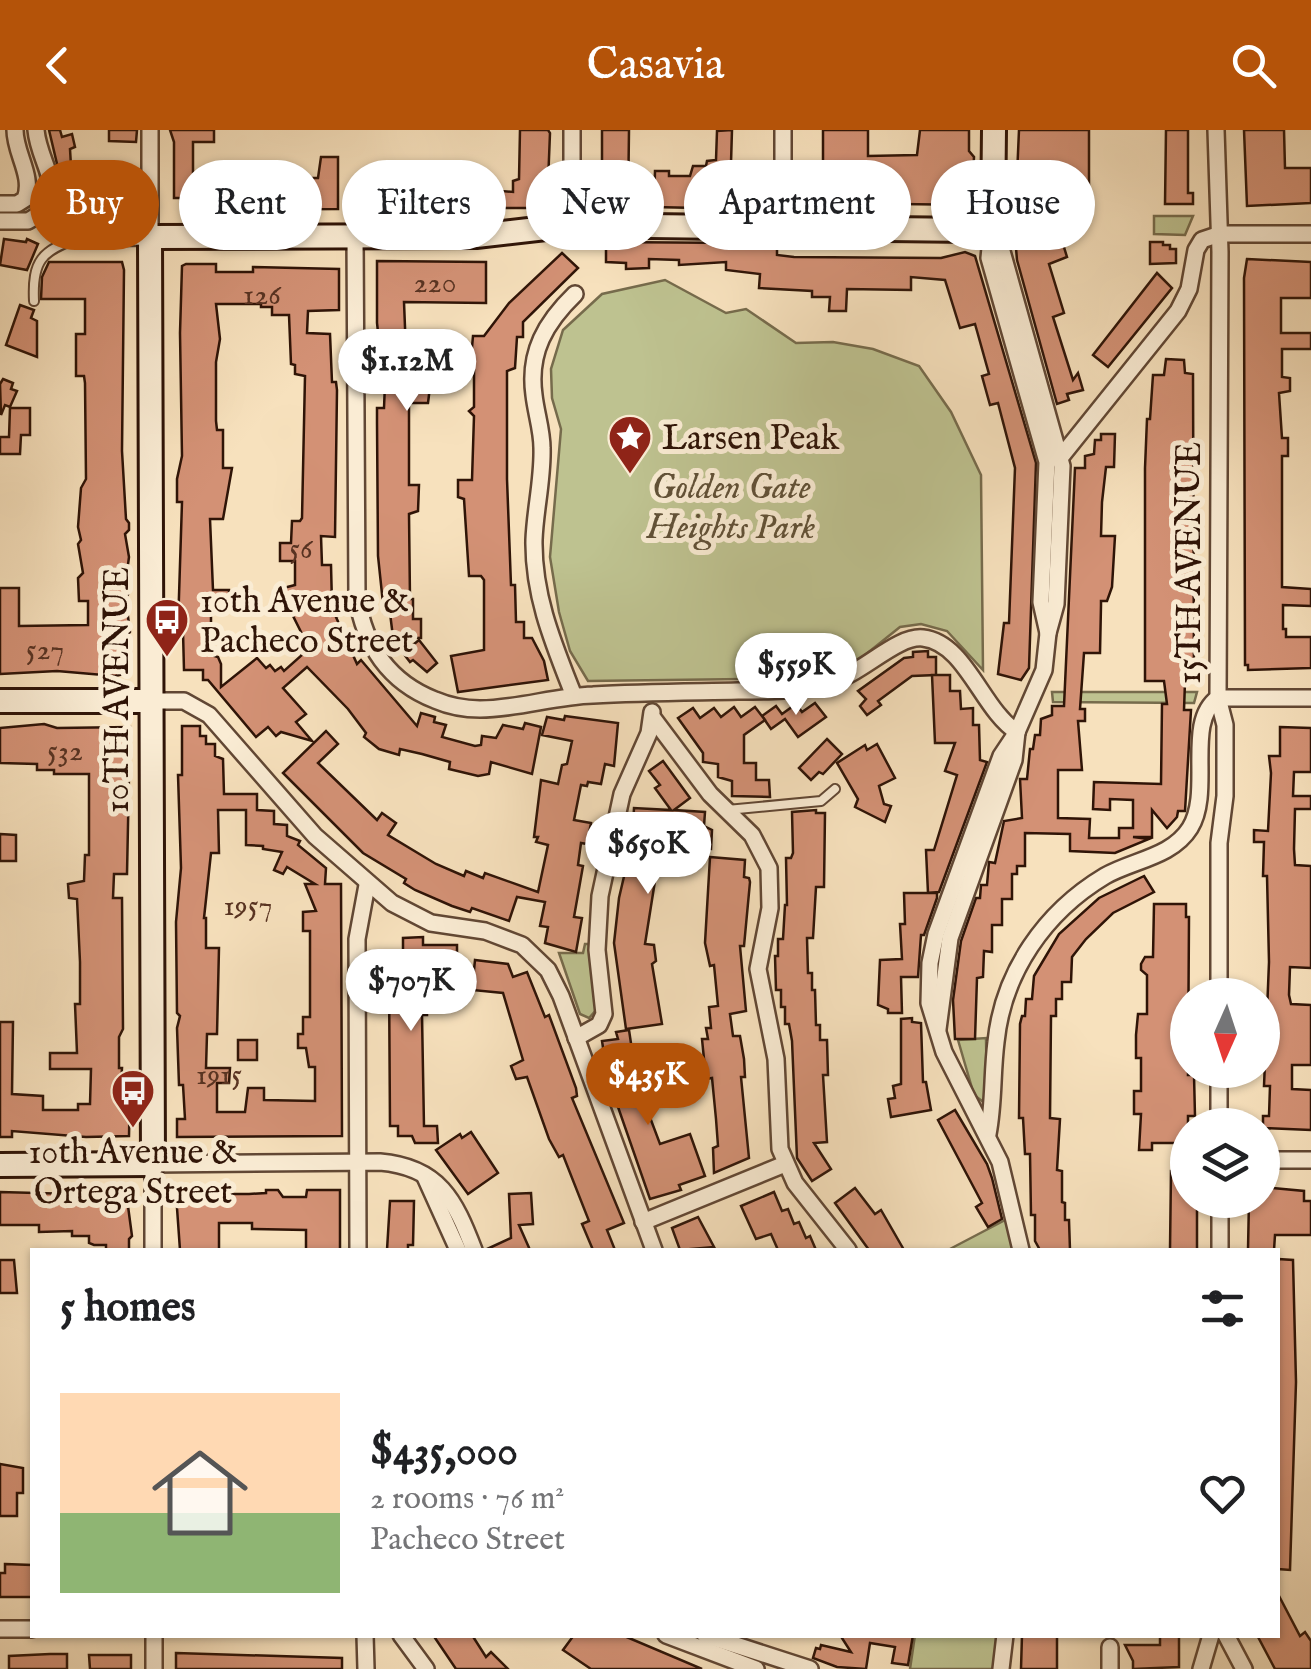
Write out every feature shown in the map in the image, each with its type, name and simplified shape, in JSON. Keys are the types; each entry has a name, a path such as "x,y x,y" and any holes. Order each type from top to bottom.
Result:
{"street":[{"path":"0,204 25,200 28,190 15,130"},
{"path":"0,221 28,222 48,205 52,183 36,130"},
{"name":"10TH AVENUE","path":"150,130 150,160"},
{"path":"572,130 572,160"},
{"path":"783,130 783,160"},
{"path":"994,130 996,160"},
{"name":"15TH AVENUE","path":"1216,130 1220,234 1218,698 1225,725 1225,796 1219,843 1219,978"},
{"path":"1060,458 1184,300 1193,278 1198,244 1206,237 1220,234 1311,234"},
{"path":"159,237 342,236"},
{"name":"10TH AVENUE","path":"150,250 153,1248"},
{"path":"355,250 356,583 366,636 386,666 405,685 447,704 485,709 574,696 817,686 856,672 899,642 920,637 951,651 996,714 1017,732"},
{"path":"990,250 988,258 1047,462 1041,602 1048,633"},
{"path":"1008,250 1060,458 1056,604 1044,670 1017,732 1014,760 950,938 938,1029 944,1052 988,1134 1008,1190 1022,1248"},
{"path":"574,696 546,622 537,584 534,526 542,450 532,381 535,353 544,329 576,294"},
{"path":"576,1038 599,1026 604,1014 597,950 600,896 622,794 653,718 650,693"},
{"path":"988,1134 994,1104 997,1032 1008,991 1021,960 1048,922 1080,892 1114,871 1167,850 1185,835 1196,817 1201,796 1203,716 1218,698 1311,698"},
{"path":"0,701 184,702 209,715 315,836 367,885 418,918 498,934 522,945 556,982 653,1248"},
{"path":"653,718 710,794 759,846 771,880 770,908 758,969 776,1059 776,1124 784,1164 847,1248"},
{"path":"358,1248 357,939 367,885"},
{"path":"1280,1160 1311,1160"},
{"path":"0,1165 391,1163 425,1176 446,1191 473,1248"},
{"path":"643,1222 784,1164"},
{"path":"425,1176 457,1248"},
{"path":"1220,1218 1220,1248"},
{"path":"0,1629 30,1628"},
{"path":"154,1638 154,1669"},
{"path":"365,1638 366,1669"},
{"path":"403,1638 426,1669"},
{"path":"674,1638 756,1669"},
{"path":"714,1638 810,1669"},
{"path":"1001,1669 1006,1638"},
{"path":"1200,1669 1209,1638"},
{"path":"1228,1638 1244,1669"},
{"path":"1110,1647 1110,1669"}],"lane":[{"path":"34,301 33,282 43,254 52,250"},
{"path":"727,810 821,801 836,788"}],"green space":[{"path":"1154,216 1193,216 1185,235 1154,234"},
{"name":"Golden Gate Heights Park","path":"665,280 726,313 746,309 796,343 833,342 873,349 919,366 951,412 981,475 983,670 947,631 921,624 900,627 855,663 818,678 588,681 570,651 550,557 561,429 552,398 551,369 563,330 602,294"},
{"path":"1052,692 1197,692 1194,703 1053,702"},
{"path":"585,944 589,944 597,1009 589,1018 580,1014 559,953 583,953"},
{"path":"986,1038 987,1095 982,1101 974,1095 958,1040"},
{"path":"1009,1218 1016,1248 952,1248"},
{"path":"915,1638 1000,1638 996,1669 910,1669"}],"building":[{"path":"49,130 60,130 62,137 72,134 75,147 70,149 71,160 56,160"},
{"path":"109,130 137,130 136,142 109,141"},
{"path":"170,130 214,130 214,142 193,142 193,160 179,160 179,198 174,198 174,142"},
{"path":"520,130 548,130 549,160 526,160 526,208 506,208 506,191 513,192 513,181 519,179"},
{"path":"602,130 629,130 629,160 602,160"},
{"path":"732,130 731,160 716,160 717,131"},
{"path":"823,130 868,130 868,156 917,155 920,130 969,130 969,151 974,157 931,160 931,204 911,204 911,160 823,160"},
{"path":"1019,130 1089,130 1089,160 1018,160"},
{"path":"1166,130 1188,130 1188,193 1193,193 1193,204 1165,204"},
{"path":"1244,130 1284,130 1285,168 1311,168 1311,203 1247,206"},
{"path":"321,157 338,157 338,209 322,209"},
{"path":"664,171 669,171 669,176 684,176 684,208 664,207"},
{"path":"4,239 30,240 30,250 35,250 27,270 0,265"},
{"path":"664,242 684,243 684,250 777,250 777,255 794,257 941,258 965,252 975,256 1036,463 1029,668 1021,680 998,674 1004,623 1009,623 1015,468 998,403 990,405 982,376 989,374 975,324 960,328 945,280 911,277 911,290 847,289 846,311 829,311 830,297 812,297 812,291 759,288 760,274 726,270 726,262 679,265 679,260 649,259 649,268 626,269 626,263 606,262 606,250 664,250"},
{"path":"1150,242 1163,242 1176,249 1176,263 1150,264"},
{"path":"1016,250 1065,250 1067,257 1049,264 1064,313 1053,317 1073,380 1078,373 1083,390 1067,394 1069,400 1057,404"},
{"path":"562,253 578,268 523,322 523,337 517,337 515,368 507,371 511,585 515,585 516,622 524,622 524,638 532,638 544,661 548,680 458,692 451,656 484,650 484,580 481,576 469,576 464,499 458,497 458,480 472,480 474,416 469,411 474,407 474,370 470,370 473,336 484,336 509,303"},
{"path":"1247,259 1311,262 1311,298 1281,298 1281,333 1311,333 1311,349 1282,349 1282,377 1290,378 1290,391 1279,393 1282,438 1288,438 1288,456 1282,456 1282,587 1311,589 1311,606 1283,605 1283,629 1286,637 1311,637 1311,668 1248,670 1245,665"},
{"path":"377,261 486,262 486,303 404,302 406,352 415,352 415,385 430,387 428,403 409,403 409,485 419,485 418,511 409,514 410,599 413,619 421,619 421,638 393,637 390,613 384,613 378,556 377,408 384,408 386,359 381,359 377,323"},
{"path":"49,262 122,262 124,270 122,451 129,523 125,534 129,557 125,587 129,591 126,601 130,632 126,637 130,643 126,655 129,673 115,676 57,671 0,674 0,588 19,588 19,626 88,625 88,601 79,601 78,578 83,573 78,527 81,488 86,479 85,383 84,376 76,376 76,334 85,334 85,299 41,299 42,277"},
{"path":"216,264 216,272 253,272 253,267 339,269 339,310 308,311 307,333 330,334 332,382 336,382 337,390 335,537 321,536 322,565 331,565 336,617 357,664 361,660 417,726 421,713 435,717 434,722 446,725 442,737 475,746 481,745 482,736 496,738 503,725 523,729 525,723 541,727 532,774 491,762 489,774 478,776 449,769 450,762 422,754 400,749 399,755 379,749 364,737 366,733 348,709 307,667 283,688 306,714 296,722 312,741 281,732 276,736 268,727 256,737 208,680 203,680 203,670 184,670 183,632 178,627 182,502 177,502 182,456 182,266","holes":["216,304 272,307 272,315 289,315 291,364 295,365 295,374 305,376 302,518 292,521 291,543 280,543 280,561 295,561 295,585 276,590 279,603 282,602 284,611 290,610 305,640 296,648 302,655 284,671 281,667 275,671 270,665 266,668 257,658 221,687 221,664 218,657 211,655 211,610 229,610 229,590 213,590 210,519 223,519 232,468 223,468 223,430 217,430 216,421 220,339"]},
{"path":"1157,273 1172,288 1108,367 1093,355"},
{"path":"20,305 34,310 31,318 37,321 37,357 6,345"},
{"path":"1166,359 1184,360 1185,373 1193,374 1194,682 1185,682 1184,710 1191,710 1185,811 1178,811 1167,828 1152,810 1152,837 1133,837 1149,839 1115,853 1070,851 1070,834 1025,833 1025,866 1017,866 1017,874 1012,874 1012,899 1002,899 1002,925 992,925 992,952 984,951 983,977 977,978 975,1039 955,1039 953,1000 961,941 976,898 980,898 981,885 987,885 989,862 995,863 1004,821 1022,818 1020,779 1027,779 1030,749 1035,735 1040,735 1041,719 1052,715 1052,706 1064,706 1075,468 1085,468 1085,456 1094,454 1095,440 1101,440 1101,434 1115,434 1114,467 1106,467 1101,536 1115,536 1112,587 1107,601 1101,601 1100,653 1084,653 1080,709 1085,709 1085,721 1078,721 1082,770 1058,770 1058,818 1090,819 1089,838 1119,838 1119,828 1133,828 1133,800 1110,799 1110,810 1093,809 1094,782 1161,784 1162,704 1167,704 1164,681 1145,681 1145,468 1153,375 1164,375"},
{"path":"3,379 13,383 11,389 17,391 10,407 5,405 1,415 0,384"},
{"path":"10,408 30,408 30,435 21,435 20,454 0,454 0,437 9,437"},
{"path":"419,640 437,663 427,672 403,653"},
{"path":"928,651 928,657 936,657 936,675 912,676 878,701 881,705 867,715 860,706 866,699 858,691 904,658 913,657 913,652"},
{"path":"932,675 950,675 950,691 960,691 961,709 973,708 973,725 979,725 980,760 987,762 939,892 928,893 926,850 934,850 957,775 945,771 955,743 935,743"},
{"path":"815,703 826,717 798,737 785,719 771,729 762,716 776,706 782,714 796,704 802,712"},
{"path":"734,707 741,717 755,707 765,720 744,735 744,763 756,763 756,780 769,780 770,797 732,796 732,781 718,777 718,764 703,762 703,753 678,718 693,708 700,718 714,708 721,717"},
{"path":"565,716 618,723 614,766 605,764 601,784 581,785 574,820 591,823 587,844 581,843 578,865 583,866 574,917 582,918 576,952 545,943 548,927 540,926 545,902 517,897 509,921 472,908 470,912 415,890 404,883 406,879 363,853 283,773 326,731 338,744 318,763 377,820 382,813 396,823 388,835 464,876 466,871 483,878 485,873 538,892 548,845 536,842 538,837 534,837 541,780 558,784 572,741 542,735 547,717 564,720"},
{"path":"44,724 57,728 130,727 127,874 114,874 113,898 122,898 123,1029 119,1037 119,1068 121,1083 130,1084 129,1136 12,1131 12,1137 0,1137 0,1022 13,1022 12,1094 43,1096 43,1110 78,1110 78,1104 90,1104 91,1069 50,1069 50,1053 77,1053 77,899 69,898 68,884 84,881 85,855 89,855 89,774 54,774 54,770 37,770 37,764 0,763 0,728"},
{"path":"182,726 200,726 200,736 206,736 206,744 215,744 215,756 223,759 224,794 257,794 257,810 274,811 274,824 287,825 287,836 300,841 298,845 326,868 325,884 341,884 342,1136 177,1137 177,1119 185,1119 183,1085 179,1085 176,922 181,868 178,775 182,775","holes":["218,810 246,810 246,845 282,852 274,870 283,874 287,867 315,884 305,884 316,911 303,912 303,931 310,931 310,1017 303,1017 303,1034 298,1034 298,1048 306,1048 309,1067 315,1067 315,1101 264,1100 264,1088 248,1088 245,1112 217,1112 217,1083 229,1083 230,1068 206,1068 207,1034 217,1034 219,948 206,948 204,918 211,853 219,853"]},
{"path":"1280,727 1311,728 1311,772 1294,772 1293,796 1311,796 1311,809 1295,809 1294,849 1295,865 1311,866 1311,968 1290,967 1289,995 1291,1004 1311,1005 1311,1065 1292,1065 1292,1089 1311,1090 1311,1130 1280,1129 1280,1108 1269,1108 1270,1088 1280,1088 1280,978 1268,978 1264,842 1254,842 1254,830 1268,831 1269,756 1280,756"},
{"path":"827,739 842,754 823,774 819,772 811,780 799,768"},
{"path":"877,744 895,778 879,786 884,804 891,806 885,822 855,807 858,799 837,763 865,745 867,750"},
{"path":"663,761 690,798 674,810 705,812 704,826 712,830 711,849 689,848 687,826 664,824 645,944 654,945 656,961 652,964 662,1024 626,1029 614,943 619,898 632,842 634,808 671,810 655,788 660,785 649,771"},
{"path":"792,812 825,813 824,887 816,887 813,938 807,938 808,973 812,973 820,1040 827,1040 828,1075 823,1075 827,1142 814,1143 831,1169 812,1181 797,1158 792,1041 789,1024 785,1024 785,1007 781,1007 781,990 776,990 775,956 778,939 783,939 786,858 793,853"},
{"path":"0,834 16,835 16,861 0,861"},
{"path":"710,857 745,860 744,877 750,882 744,946 740,946 746,1011 730,1014 733,1036 740,1036 744,1059 745,1077 741,1077 749,1158 714,1173 716,1119 712,1078 706,1079 702,1039 708,1039 706,1028 711,1028 709,1007 718,1006 714,965 710,966 705,943"},
{"path":"1144,876 1154,892 1113,913 1086,939 1072,957 1071,982 1062,982 1062,999 1056,999 1056,1016 1051,1016 1050,1118 1060,1119 1057,1170 1062,1171 1062,1202 1065,1220 1069,1220 1070,1248 1039,1248 1035,1241 1035,1215 1031,1215 1030,1154 1025,1154 1023,1118 1019,1118 1020,1024 1026,999 1032,999 1034,976 1059,934 1099,898"},
{"path":"904,893 937,893 937,898 921,935 918,977 901,977 902,1013 888,1013 888,1009 878,1005 880,960 902,959 900,924 905,924"},
{"path":"1154,904 1186,904 1189,978 1170,978 1170,1088 1194,1088 1195,1108 1170,1108 1170,1143 1152,1143 1152,1150 1139,1150 1141,1114 1134,1114 1134,1091 1141,1091 1141,1058 1136,1058 1136,1035 1138,1014 1147,1014 1147,975 1141,964 1145,957 1153,957"},
{"path":"423,937 423,945 457,945 457,962 435,968 435,973 426,973 427,1015 422,1015 424,1126 437,1126 438,1143 415,1143 412,1136 398,1136 398,1126 390,1126 389,973 395,973 394,953 403,952 403,938"},
{"path":"475,960 508,964 513,977 527,972 545,1017 549,1015 576,1088 577,1096 572,1098 624,1223 607,1230 614,1248 592,1248 582,1224 589,1221 563,1155 559,1157 549,1139 527,1077 516,1079 511,1066 523,1060 503,993 472,990"},
{"path":"912,1018 912,1022 921,1023 923,1082 931,1110 891,1117 888,1099 895,1098 893,1086 901,1084 901,1019"},
{"path":"629,1030 632,1050 625,1051 660,1144 690,1134 705,1176 679,1185 681,1190 650,1199 602,1061 602,1041 618,1039 616,1032"},
{"path":"238,1040 257,1040 257,1060 238,1060"},
{"path":"955,1110 992,1178 1002,1219 988,1227 976,1207 982,1203 938,1120"},
{"path":"471,1132 498,1173 468,1194 436,1150 460,1134 462,1138"},
{"path":"855,1188 875,1214 881,1210 903,1248 868,1248 835,1203"},
{"path":"1280,1189 1304,1191 1304,1201 1311,1201 1311,1235 1275,1235 1274,1248 1248,1248 1249,1218 1280,1218"},
{"path":"278,1190 283,1197 306,1197 307,1190 340,1190 340,1248 306,1248 306,1230 252,1229 252,1223 219,1223 219,1248 180,1248 176,1194"},
{"path":"126,1191 132,1236 129,1248 94,1245 89,1243 89,1236 72,1236 72,1231 39,1232 39,1225 0,1225 0,1192"},
{"path":"774,1192 782,1211 788,1209 794,1224 799,1222 815,1248 777,1248 771,1234 756,1239 741,1206"},
{"path":"531,1193 533,1224 519,1225 529,1248 489,1248 511,1238 509,1194"},
{"path":"390,1201 414,1201 413,1245 387,1248"},
{"path":"698,1217 714,1247 679,1248 672,1228"},
{"path":"1170,1218 1197,1218 1197,1248 1170,1248"},
{"path":"1280,1259 1293,1260 1296,1382 1290,1570 1280,1569"},
{"path":"0,1260 14,1260 17,1293 0,1293"},
{"path":"0,1464 23,1468 23,1493 17,1493 17,1516 0,1516"},
{"path":"5,1564 30,1565 30,1597 0,1597 0,1573 5,1573"},
{"path":"1280,1598 1300,1636 1305,1632 1311,1641 1311,1669 1275,1669 1259,1638 1280,1638"},
{"path":"435,1638 474,1638 486,1657 491,1652 508,1669 456,1669"},
{"path":"572,1638 629,1638 702,1669 591,1669 563,1650"},
{"path":"842,1638 912,1638 908,1665 892,1663 895,1647 870,1643 866,1669 837,1667 813,1658 821,1645 851,1652"},
{"path":"1022,1638 1057,1638 1057,1669 1021,1669"},
{"path":"1160,1638 1179,1638 1179,1667 1133,1669 1125,1645 1160,1645"},
{"path":"176,1653 342,1658 342,1669 176,1669"},
{"path":"67,1654 67,1669 9,1669 9,1656"},
{"path":"89,1655 131,1655 131,1669 90,1669"}],"place":[{"name":"Larsen Peak","path":"630,475"},
{"name":"10th Avenue & Pacheco Street","path":"167,658"},
{"name":"10th Avenue & Ortega Street","path":"133,1129"}]}
